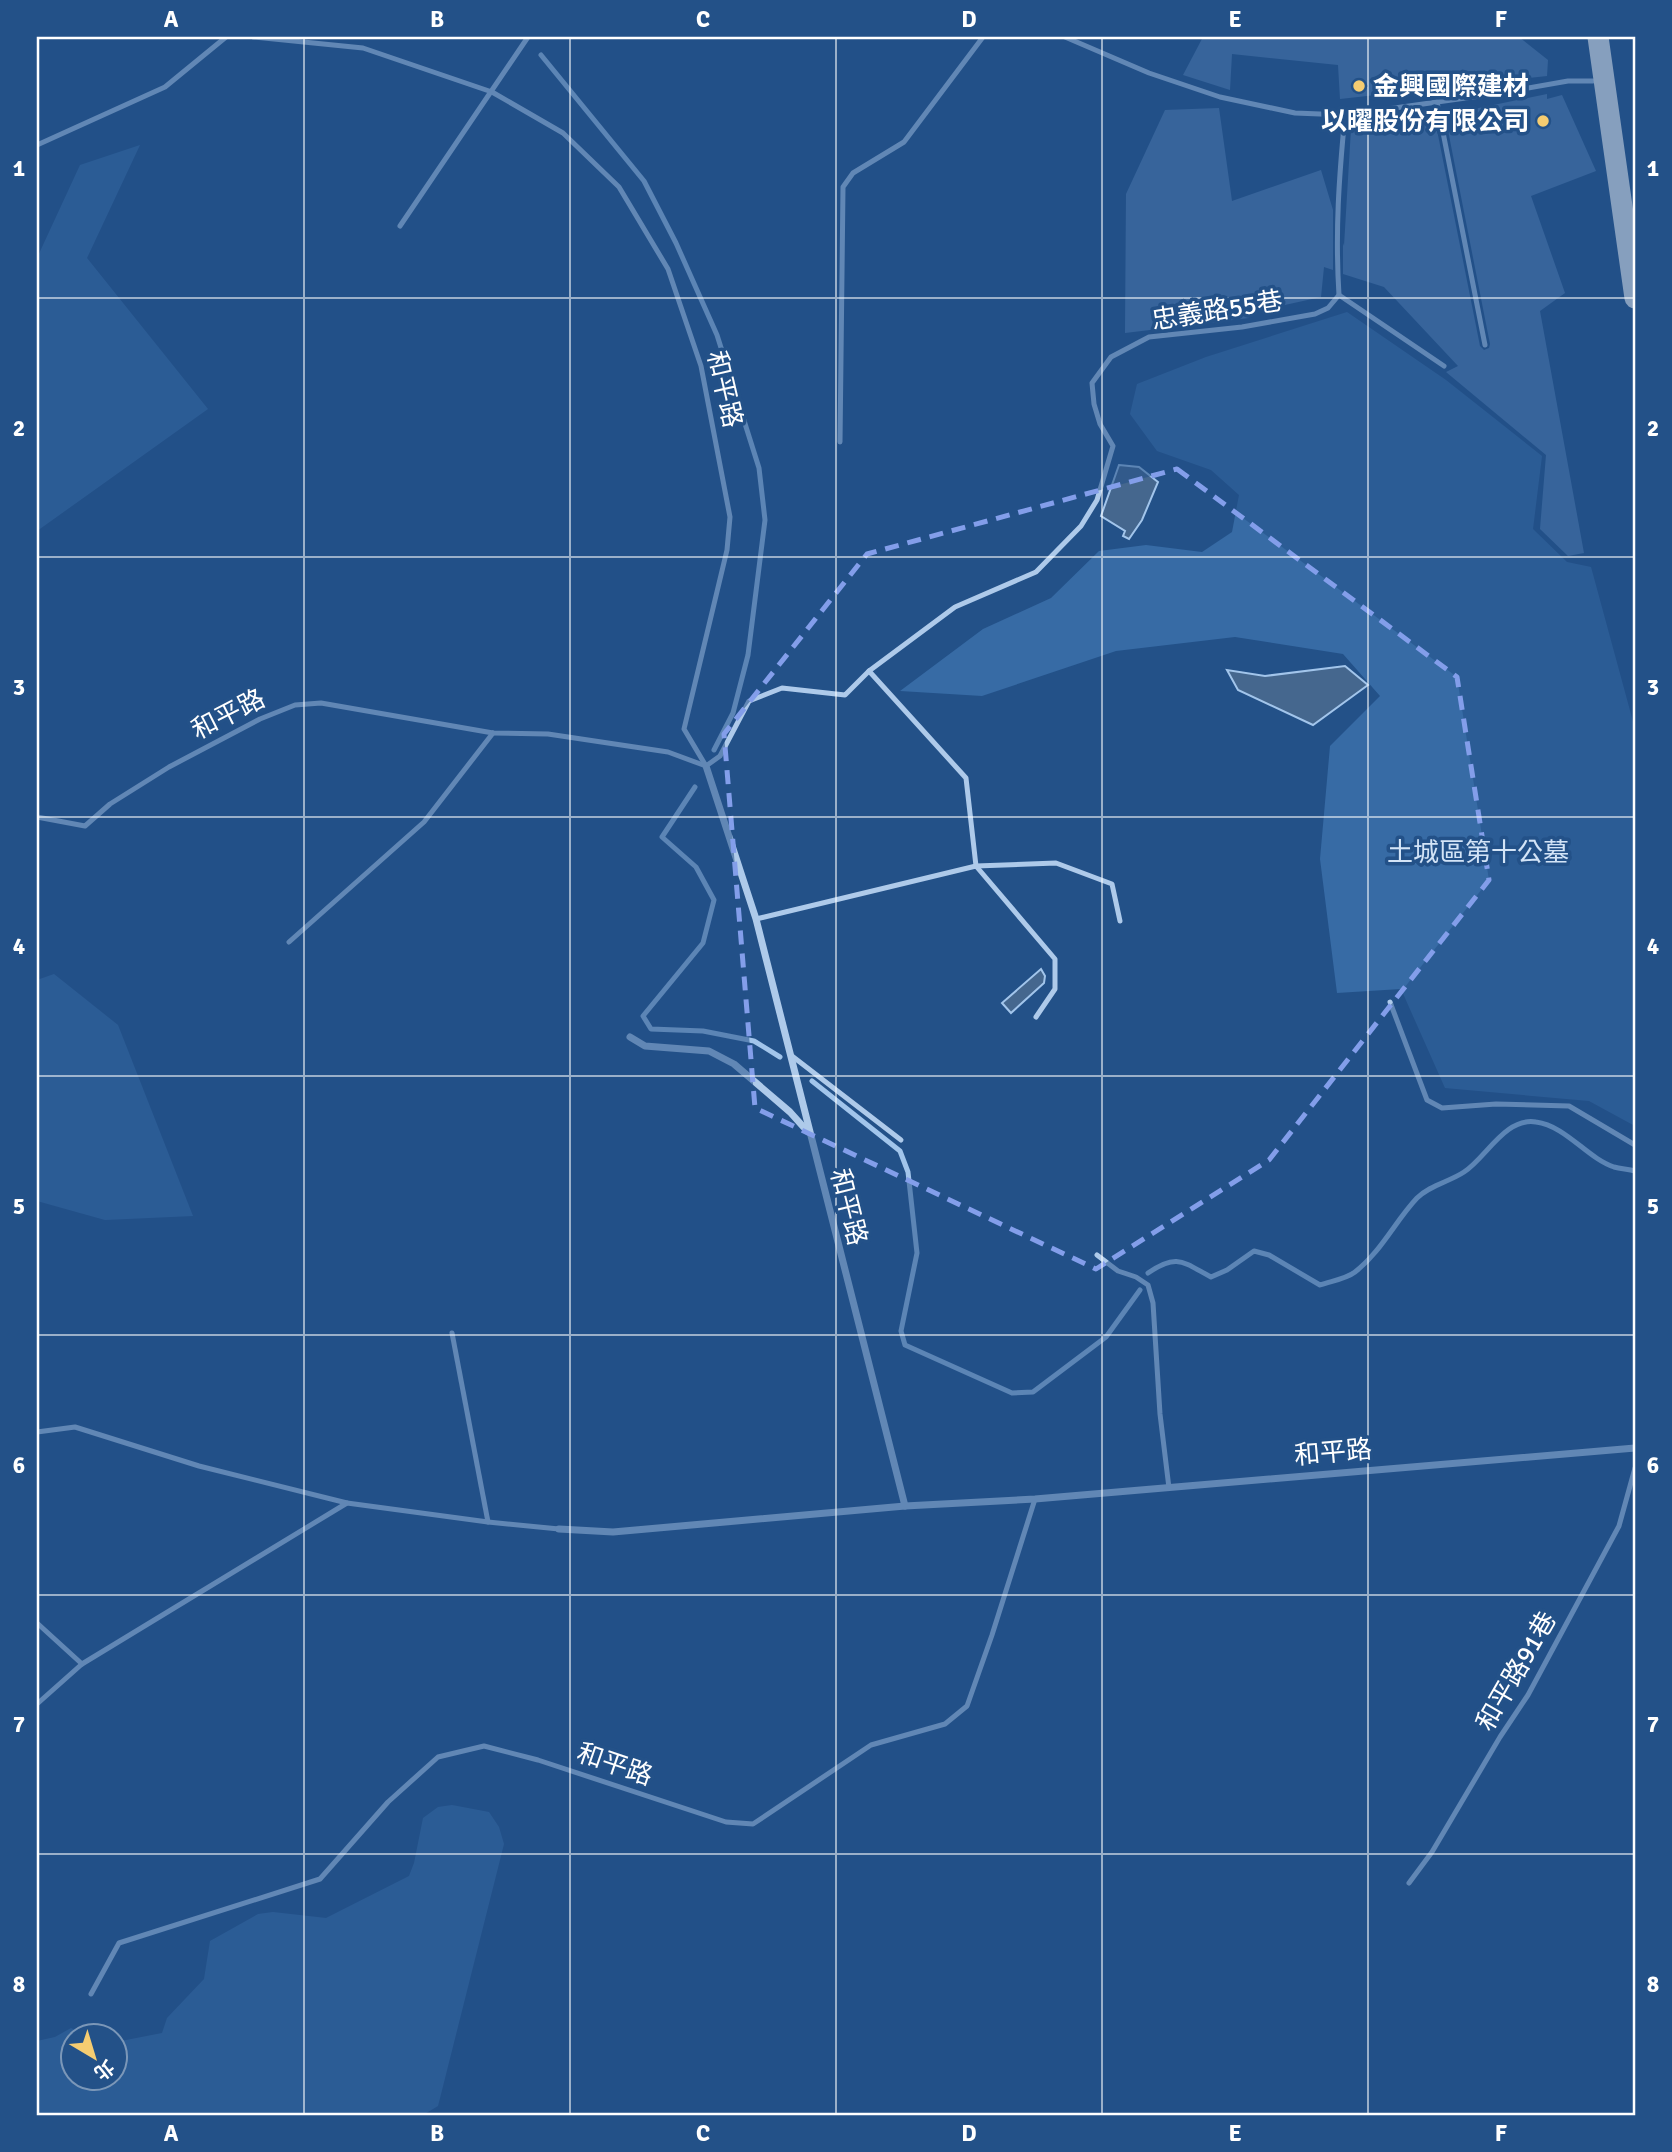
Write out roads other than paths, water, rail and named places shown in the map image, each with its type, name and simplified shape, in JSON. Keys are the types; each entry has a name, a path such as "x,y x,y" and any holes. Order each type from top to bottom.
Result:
{"highway":[{"path":"1598,37 1635,298"}],"street":[{"name":"和平路","path":"706,766 756,919 905,1506"},
{"path":"630,1037 645,1045 709,1051 734,1064 790,1112 808,1132"},
{"name":"和平路","path":"559,1529 613,1532 1635,1448"}],"lane":[{"path":"37,145 165,87 226,37"},
{"name":"和平路","path":"253,37 363,48 492,92 563,132 619,187 667,269 701,366 730,517 727,550 684,729 706,766"},
{"path":"400,226 528,37"},
{"path":"841,442 843,187 853,173 904,142 983,37"},
{"path":"1065,37 1149,73 1220,97 1295,113 1345,115 1568,81 1593,81"},
{"path":"1437,102 1485,345"},
{"path":"1345,115 1337,197 1336,254 1339,295 1444,366"},
{"name":"忠義路55巷","path":"869,671 956,607 1036,572 1081,526 1097,500 1112,456 1113,446 1100,424 1094,404 1092,383 1111,357 1149,337 1242,327 1315,314 1328,308 1339,295"},
{"path":"706,766 720,756 749,701 782,688 845,695 869,671 966,778 976,866 1055,959 1055,989 1037,1017"},
{"name":"和平路","path":"37,817 85,826 110,804 169,767 260,719 295,705 321,703 493,733 548,734 668,752 706,766"},
{"path":"289,942 424,821 493,733"},
{"path":"756,919 976,866 1056,863 1112,884 1120,921"},
{"path":"1390,1002 1427,1100 1442,1108 1496,1104 1569,1106 1635,1145"},
{"path":"792,1056 901,1140"},
{"path":"1097,1255 1118,1271 1136,1276 1148,1285 1153,1303 1160,1415 1169,1488"},
{"path":"452,1333 488,1522"},
{"name":"和平路","path":"37,1432 75,1427 199,1466 347,1503 559,1529"},
{"name":"和平路91巷","path":"1409,1883 1432,1852 1528,1695 1619,1526 1635,1468"},
{"name":"和平路","path":"91,1994 119,1943 320,1879 387,1802 438,1757 484,1746 538,1760 726,1822 753,1824 871,1745 945,1724 967,1706 1035,1499"},
{"path":"37,1704 82,1664 347,1503"},
{"path":"37,1623 82,1664"}],"waterway":[{"path":"541,55 644,181 676,243 717,335 759,468 765,520 748,655 733,713 714,750"},
{"path":"695,787 662,837 696,867 714,900 703,943 643,1016 651,1029 703,1031 754,1041 780,1057"},
{"path":"812,1081 900,1151 908,1172 917,1253 901,1331 905,1345 1012,1393 1033,1392 1106,1337 1140,1290"},
{"path":"1148,1273 1166,1263 1180,1262 1211,1277 1227,1270 1254,1251 1269,1255 1320,1285 1347,1276 1373,1255 1417,1198 1464,1172 1505,1132 1525,1122 1536,1122 1557,1129 1604,1163 1635,1171"}],"place":[{"name":"金興國際建材","path":"1359,86"},
{"name":"以曜股份有限公司","path":"1543,121"}],"park label":[{"name":"土城區第十公墓","path":"1478,852"}]}
